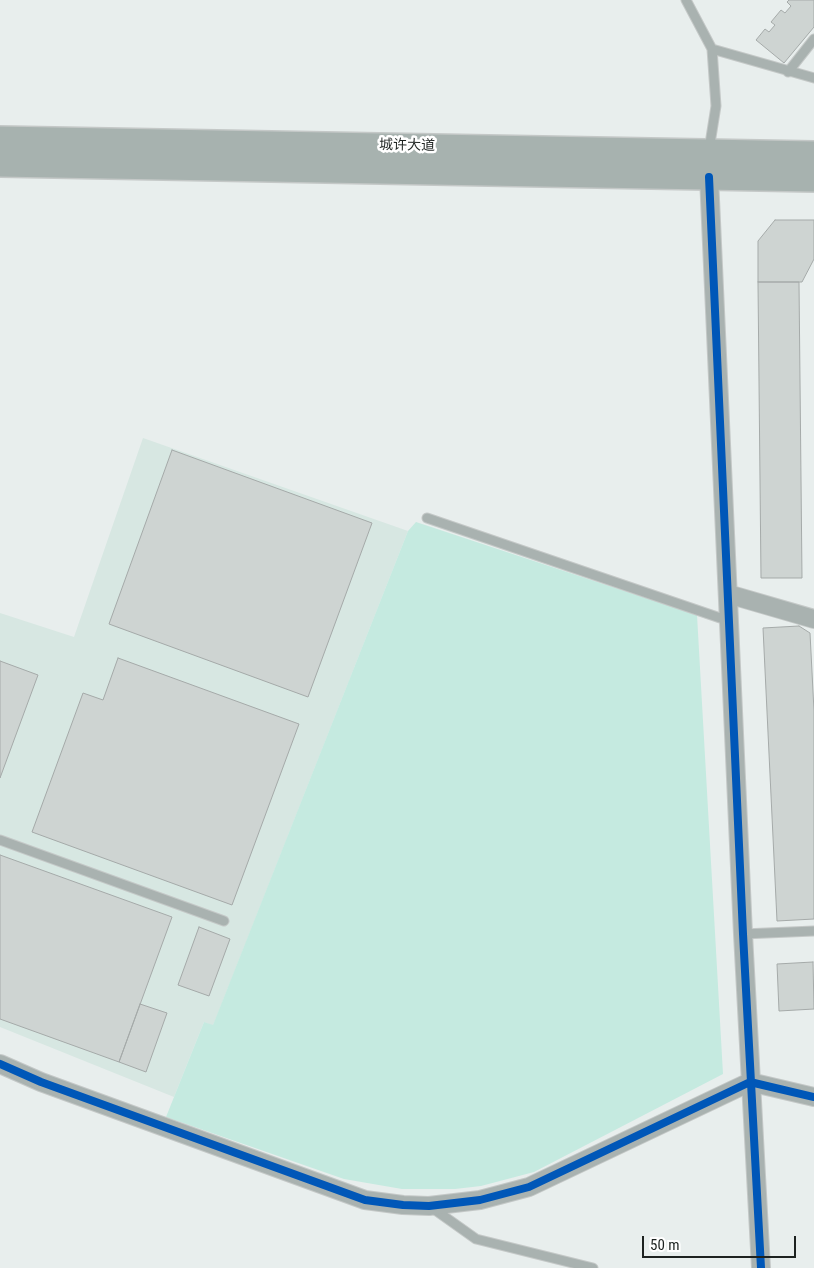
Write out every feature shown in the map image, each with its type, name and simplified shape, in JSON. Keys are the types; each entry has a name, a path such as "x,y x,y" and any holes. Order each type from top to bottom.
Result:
{"main road":[{"name":"城许大道","path":"0,139 814,154"},
{"name":"城许大道","path":"0,164 814,179"}],"street":[{"path":"709,177 750,1082 761,1268"},
{"path":"728,594 814,619"},
{"path":"0,1064 41,1082 365,1200 429,1206 480,1200 529,1187 750,1082 814,1097"}],"lane":[{"path":"686,0 712,49 716,106 708,152"},
{"path":"788,72 814,40"},
{"path":"712,49 814,78"},
{"path":"427,518 729,621"},
{"path":"0,840 224,921"},
{"path":"743,934 814,931"},
{"path":"429,1206 476,1239 593,1268"}],"shaded area":[{"path":"143,438 408,531 213,1026 204,1022 174,1097 0,1027 0,613 74,637"}],"green space":[{"path":"416,522 697,615 723,1074 534,1172 481,1186 455,1189 402,1189 344,1179 166,1117 204,1022 213,1025 408,531"}],"building":[{"path":"789,0 814,0 814,27 784,63 756,40 765,29 769,32 775,25 771,22 781,10 785,13 791,6 787,2"},
{"path":"775,220 814,220 814,259 802,282 758,282 758,241"},
{"path":"758,282 799,282 802,578 761,578"},
{"path":"172,450 372,523 308,697 109,624"},
{"path":"799,626 810,633 814,711 814,919 777,921 763,628"},
{"path":"118,658 299,724 232,905 32,832 83,693 103,700"},
{"path":"0,661 38,675 0,778"},
{"path":"0,855 172,917 119,1062 0,1019"},
{"path":"199,927 230,939 209,996 178,985"},
{"path":"813,962 814,1009 779,1011 777,964"},
{"path":"140,1004 167,1013 146,1072 119,1062"}],"cycle path":[{"path":"709,177 743,934 761,1268"},
{"path":"0,1064 41,1082 365,1200 403,1205 429,1206 480,1200 529,1187 750,1082 814,1097"}]}
